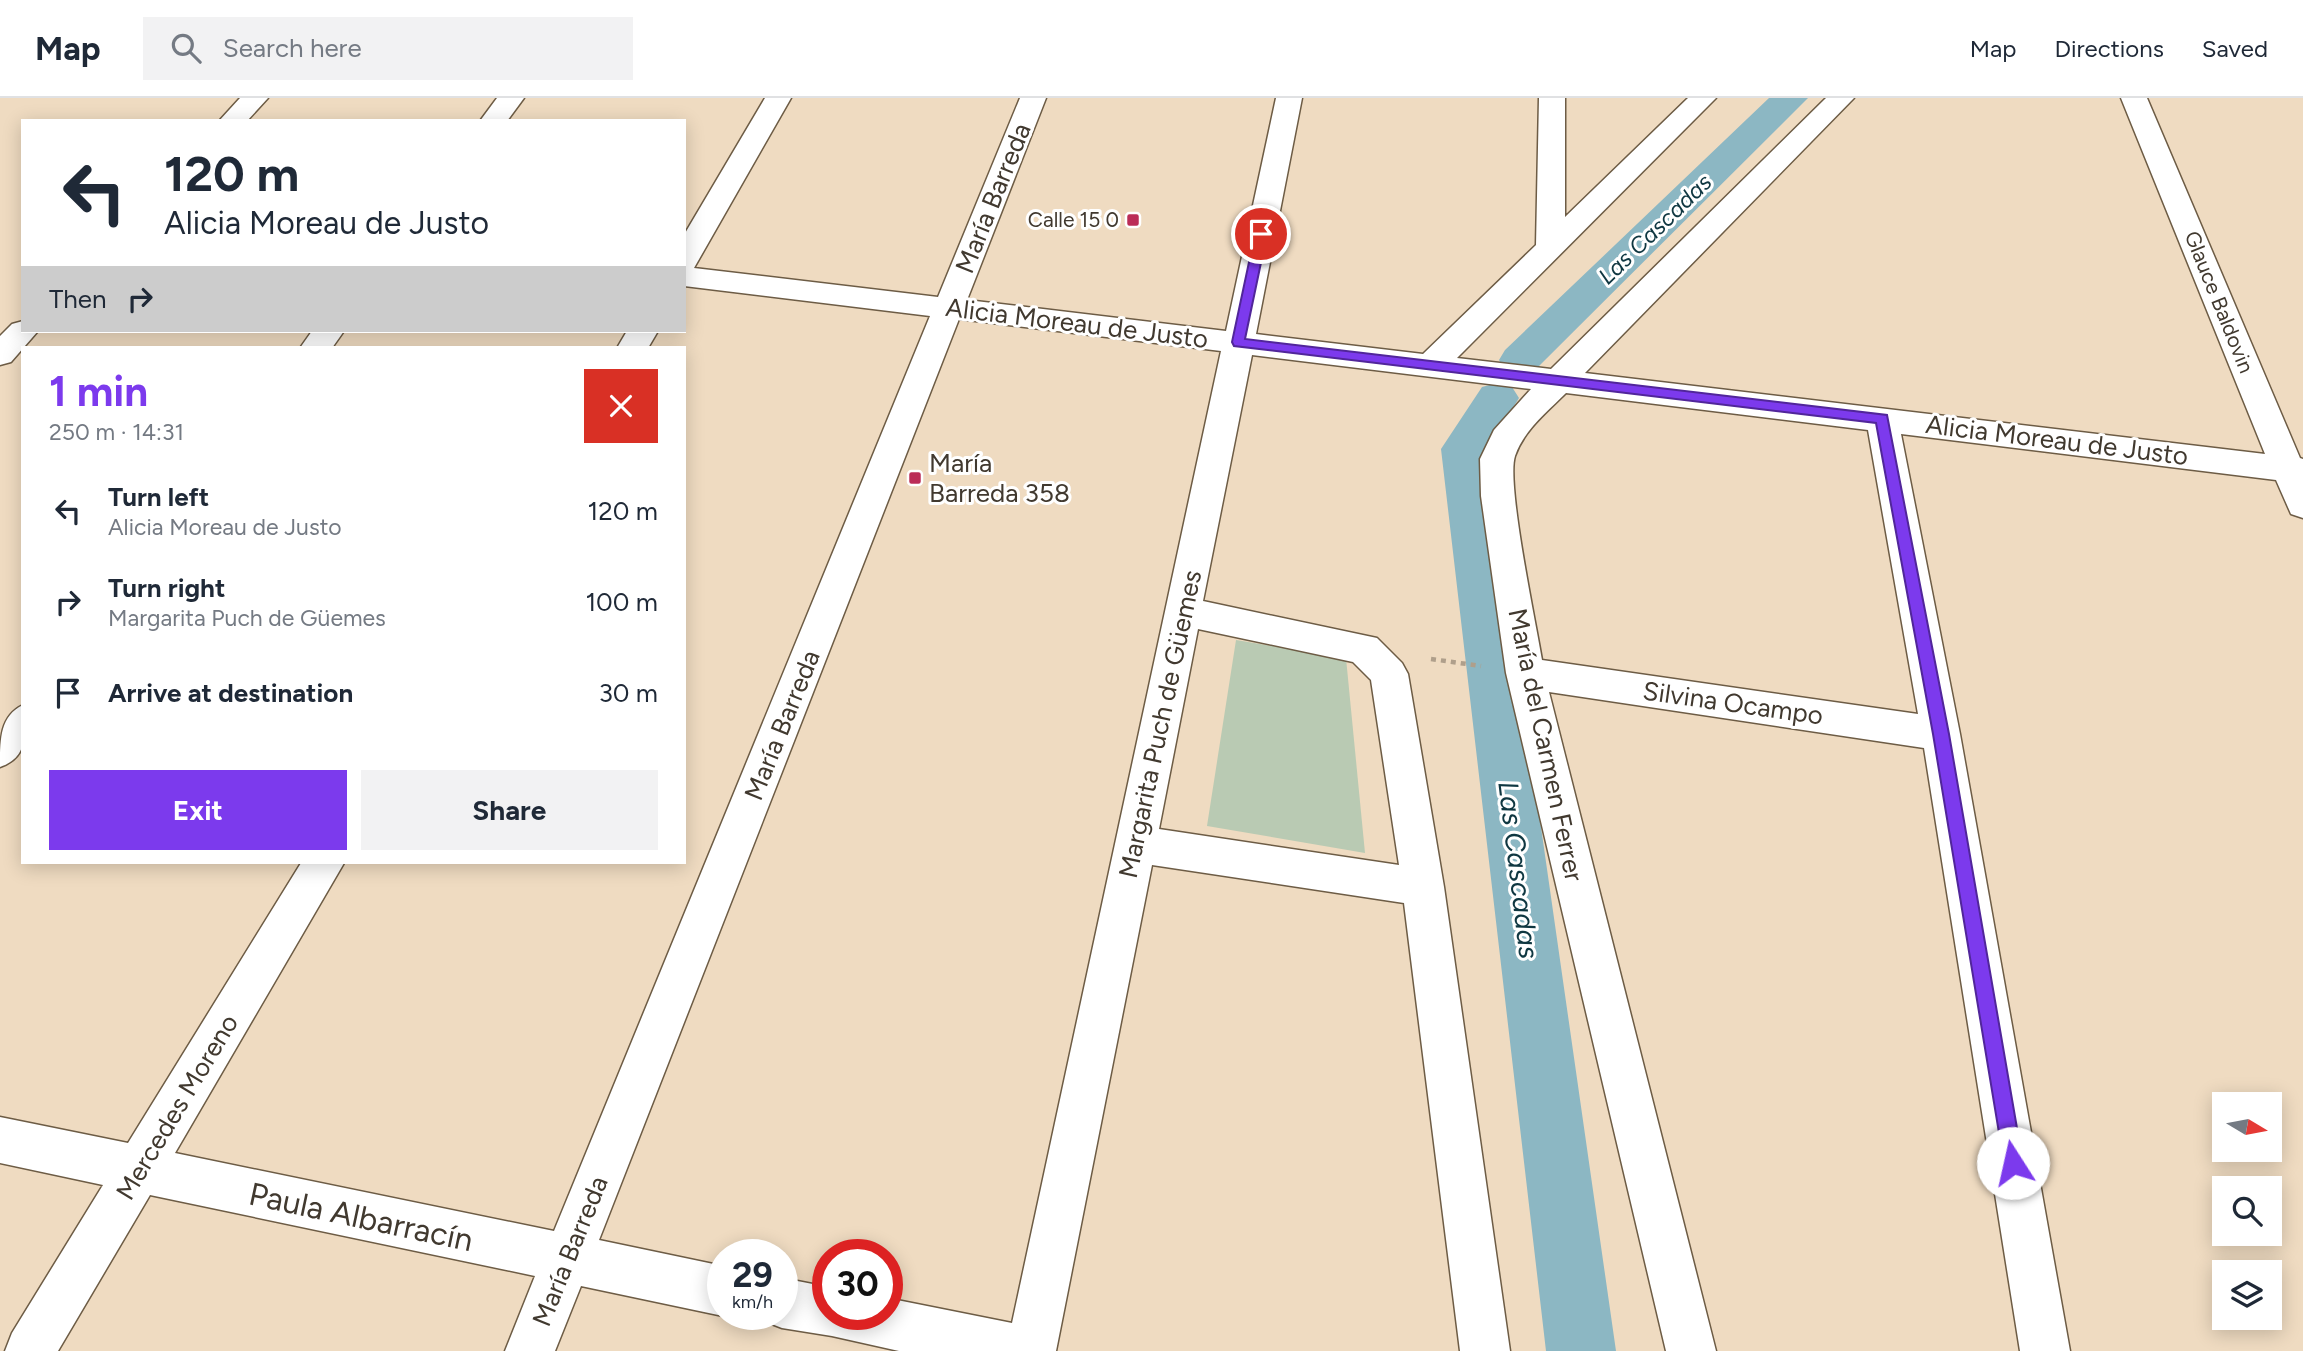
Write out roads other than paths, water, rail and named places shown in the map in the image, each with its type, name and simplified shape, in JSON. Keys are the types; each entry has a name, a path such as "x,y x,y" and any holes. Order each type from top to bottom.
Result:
{"street":[{"path":"234,119 255,98"},
{"path":"495,119 511,98"},
{"path":"686,258 778,98"},
{"name":"María Barreda","path":"530,1351 1033,98"},
{"name":"Margarita Puch de Güemes","path":"1031,1351 1289,98"},
{"path":"1551,246 1552,98"},
{"path":"1430,366 1703,98"},
{"name":"María del Carmen Ferrer","path":"1691,1351 1510,670 1497,459 1510,430 1841,98"},
{"name":"Glauce Baldovin","path":"2134,98 2295,470 2303,505"},
{"name":"Alicia Moreau de Justo","path":"686,276 2295,470"},
{"path":"0,354 21,333"},
{"path":"1882,419 1941,734 2045,1351"},
{"path":"1183,611 1364,649 1389,674 1423,887 1485,1351"},
{"name":"Silvina Ocampo","path":"1510,670 1941,734"},
{"path":"0,750 21,724"},
{"path":"1135,844 1423,887"},
{"name":"Mercedes Moreno","path":"30,1351 322,864"},
{"name":"Paula Albarracín","path":"0,1140 138,1171 707,1288"},
{"path":"903,1327 1023,1351"}],"waterway":[{"name":"Las Cascadas","path":"1520,360 1790,98"},
{"name":"Las Cascadas","path":"1497,398 1464,449 1581,1351"}],"place":[{"name":"Calle 15 0","path":"1133,220"},
{"name":"María Barreda 358","path":"915,478"}]}
